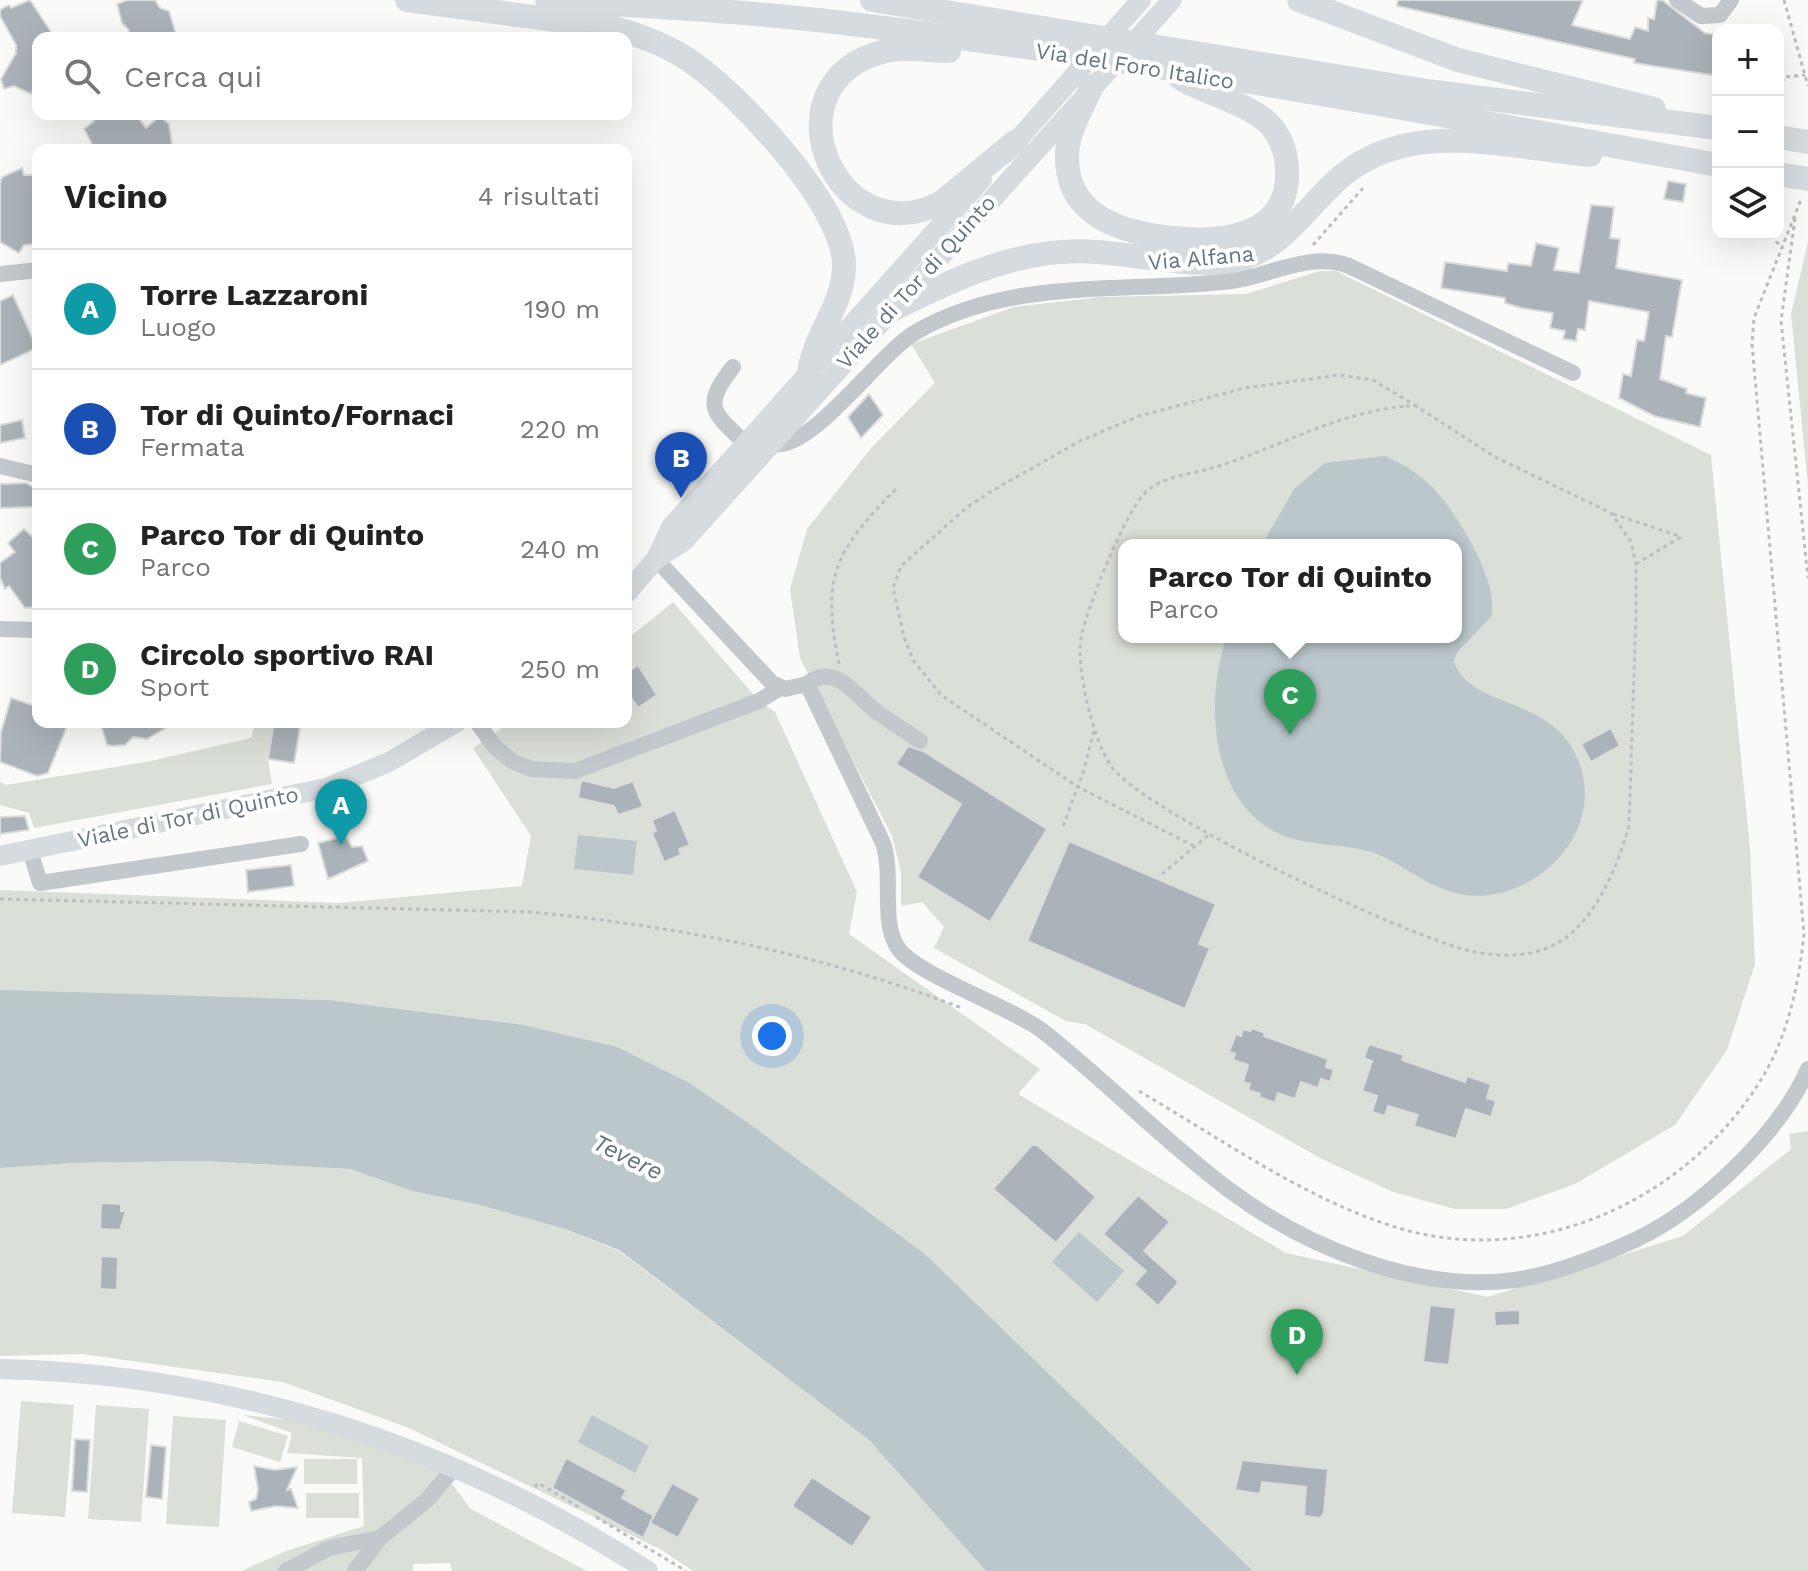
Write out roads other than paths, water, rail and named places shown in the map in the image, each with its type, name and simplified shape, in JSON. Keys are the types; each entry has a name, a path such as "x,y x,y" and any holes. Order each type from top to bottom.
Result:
{"highway":[{"path":"407,0 629,32"},
{"name":"Via del Foro Italico","path":"547,0 781,16 1712,127"},
{"name":"Via del Foro Italico","path":"872,0 1051,30 1169,63 1712,164"},
{"path":"1299,0 1458,60 1712,126"},
{"path":"632,33 693,63 727,92 809,182 828,211 844,262 841,287 829,322 813,350 809,374"},
{"path":"1012,46 974,51 893,50 863,60 844,73 830,90 821,112 820,134 824,158 844,189 872,206 900,211 929,208 942,202 1016,141"},
{"path":"1092,86 1070,137 1067,158 1076,195 1096,216 1127,231 1192,240 1222,240 1254,231 1275,211 1287,186 1288,165 1281,142 1262,118 1209,95 1169,63"},
{"path":"890,311 962,276 1046,253 1096,251 1211,262 1256,254 1282,237 1351,168 1383,149 1404,143 1462,141 1712,164"}],"main road":[{"name":"Viale di Tor di Quinto","path":"632,587 656,559 671,527 1141,0"},
{"name":"Viale di Tor di Quinto","path":"656,559 684,541 1172,0"},
{"name":"Viale di Tor di Quinto","path":"0,856 326,788 389,762 447,728"},
{"path":"0,1369 115,1376 197,1388 287,1408 455,1467 538,1507 648,1571"}],"street":[{"path":"1677,0 1707,17 1720,15 1731,0"},
{"name":"Via Alfana","path":"772,444 785,446 797,441 899,343 928,325 979,305 1060,291 1239,280 1325,260 1349,266 1573,373"},
{"path":"0,274 32,271"},
{"path":"733,367 715,390 714,409 718,418 746,444"},
{"path":"809,401 822,406 840,402"},
{"path":"0,466 32,474"},
{"path":"656,559 780,688"},
{"path":"0,629 32,630"},
{"path":"481,728 495,747 512,761 531,769 575,771 759,701 780,688 828,677 842,679 871,707 920,741"},
{"path":"807,684 883,843 890,871 890,929 904,955 1032,1023 1228,1189 1267,1214 1350,1256 1416,1274 1501,1281 1535,1276 1621,1246 1661,1226 1699,1200 1780,1116 1808,1069"},
{"path":"30,850 40,883 301,844"},
{"path":"355,1571 380,1538 427,1500 455,1467"},
{"path":"286,1571 329,1548 380,1538"}],"water":[{"path":"1385,456 1418,475 1438,494 1473,546 1489,585 1492,602 1491,617 1457,652 1454,662 1464,678 1480,690 1539,717 1558,730 1573,749 1583,776 1584,802 1578,827 1566,849 1548,868 1527,883 1503,892 1477,896 1452,892 1371,852 1287,837 1262,823 1242,804 1228,779 1215,722 1216,692 1225,643 1462,643 1462,539 1265,539 1294,489 1325,463"},
{"path":"578,835 637,841 633,875 574,869"},
{"name":"Tevere","path":"0,990 328,1000 523,1025 617,1047 688,1082 750,1124 925,1254 1253,1571 986,1571 869,1440 619,1250 565,1229 480,1205 412,1191 350,1169 202,1161 0,1168"},
{"path":"1079,1232 1124,1271 1097,1302 1052,1262"},
{"path":"592,1415 649,1446 635,1473 578,1442"}],"place":[{"name":"Tor di Quinto/Fornaci","path":"681,498"},
{"name":"Parco Tor di Quinto","path":"1290,735"},
{"name":"Torre Lazzaroni","path":"341,845"},
{"name":"Circolo sportivo RAI","path":"1297,1375"}]}
